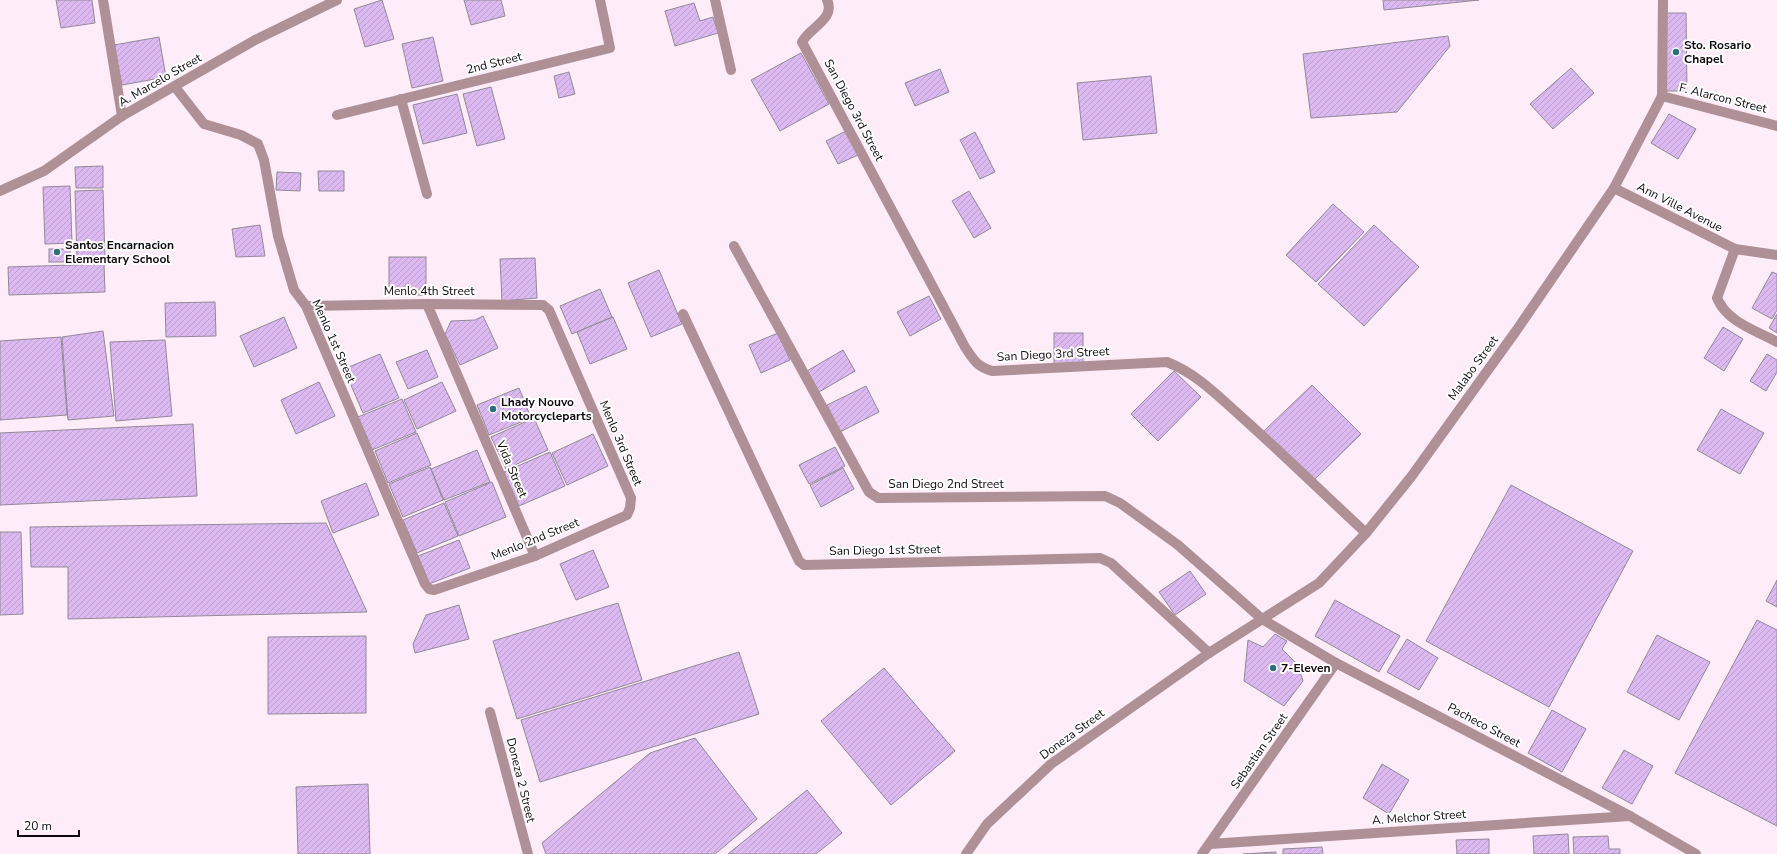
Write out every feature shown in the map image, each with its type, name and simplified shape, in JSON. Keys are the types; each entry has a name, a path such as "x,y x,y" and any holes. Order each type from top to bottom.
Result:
{"street":[{"path":"103,0 122,116"},
{"name":"A. Marcelo Street","path":"0,191 44,171 122,116 255,40 337,0"},
{"name":"2nd Street","path":"337,115 610,48 600,0"},
{"path":"715,0 732,70"},
{"name":"San Diego 3rd Street","path":"827,0 830,5 828,15 805,36 802,42 965,347 976,364 982,368 992,371 1160,362 1167,362 1182,368 1197,378 1231,408 1366,533"},
{"path":"1662,96 1663,0"},
{"name":"Menlo 1st Street","path":"175,87 204,124 241,135 258,144 264,160 278,236 294,290 306,306 425,584 429,589 434,590"},
{"name":"Malabo Street","path":"1262,619 1319,582 1366,533 1411,477 1512,338 1614,188 1662,96"},
{"name":"F. Alarcon Street","path":"1662,96 1777,126"},
{"path":"401,99 427,194"},
{"name":"Ann Ville Avenue","path":"1614,188 1736,249 1777,255"},
{"name":"San Diego 2nd Street","path":"734,246 869,492 878,498 1105,496 1120,503 1178,545 1262,619"},
{"path":"1736,249 1717,298 1721,308 1733,319 1777,342"},
{"name":"Menlo 4th Street","path":"306,306 426,304 543,305 549,310"},
{"name":"Vida Street","path":"426,304 535,556"},
{"name":"Menlo 3rd Street","path":"549,310 631,498"},
{"name":"San Diego 1st Street","path":"683,314 799,561 804,565 1100,558 1111,563 1209,653"},
{"name":"Menlo 2nd Street","path":"434,590 535,556 627,515 630,508 631,498"},
{"name":"Doneza Street","path":"966,854 987,824 1051,764 1209,653 1262,619"},
{"name":"Pacheco Street","path":"1262,619 1336,663 1630,816 1696,854"},
{"name":"Sebastian Street","path":"1202,854 1336,663"},
{"name":"Doneza 2 Street","path":"490,712 528,854"},
{"name":"A. Melchor Street","path":"1210,844 1630,816"}],"building":[{"path":"56,0 92,0 95,23 61,28"},
{"path":"382,0 394,39 365,47 354,9"},
{"path":"464,0 501,0 505,16 471,25"},
{"path":"1383,0 1479,0 1384,10"},
{"path":"694,3 700,21 713,17 718,33 675,46 665,11"},
{"name":"Sto. Rosario Chapel","path":"1666,13 1686,13 1687,91 1666,91"},
{"path":"1448,36 1450,46 1397,112 1311,118 1303,54"},
{"path":"159,37 166,77 122,85 114,45"},
{"path":"433,37 443,81 412,88 402,44"},
{"path":"801,53 829,104 780,131 751,80"},
{"path":"1571,68 1594,93 1553,129 1530,104"},
{"path":"940,69 949,92 915,106 905,83"},
{"path":"569,72 575,94 559,98 554,76"},
{"path":"1151,76 1157,133 1083,140 1077,83"},
{"path":"491,87 505,139 477,146 463,94"},
{"path":"457,94 467,133 423,144 413,105"},
{"path":"1669,114 1696,129 1678,159 1651,143"},
{"path":"846,131 858,155 838,164 826,141"},
{"path":"975,132 995,172 980,179 960,140"},
{"path":"103,166 103,188 76,188 75,167"},
{"path":"318,171 344,171 344,191 319,191"},
{"path":"277,172 301,173 300,191 276,190"},
{"path":"70,186 72,243 45,244 43,187"},
{"path":"103,190 105,260 77,261 75,191"},
{"path":"969,191 991,228 974,238 952,201"},
{"path":"1333,204 1364,232 1316,282 1286,255"},
{"path":"260,225 265,256 236,257 232,229"},
{"path":"1374,225 1419,267 1364,326 1318,284"},
{"path":"49,249 70,249 70,262 49,262"},
{"path":"389,257 426,257 426,295 389,295"},
{"path":"535,258 537,298 502,301 500,259"},
{"path":"104,264 105,292 9,295 8,267"},
{"path":"659,270 682,324 651,337 628,283"},
{"path":"1772,272 1777,274 1777,310 1772,319 1752,308"},
{"path":"600,289 612,317 572,334 560,306"},
{"path":"929,296 941,319 910,336 897,312"},
{"path":"215,302 216,336 166,337 165,303"},
{"path":"1777,314 1777,333 1769,328"},
{"path":"483,316 498,348 460,365 445,334 451,321 475,320"},
{"path":"284,317 297,348 254,367 240,336"},
{"path":"613,317 627,349 590,364 577,332"},
{"path":"1723,327 1743,339 1724,371 1704,358"},
{"path":"103,331 114,416 68,420 62,337"},
{"path":"778,333 790,360 761,373 749,345"},
{"path":"1054,333 1083,333 1083,366 1054,366"},
{"path":"61,337 67,415 0,420 0,341"},
{"path":"165,340 172,416 116,421 110,342"},
{"path":"427,350 438,377 408,389 396,362"},
{"path":"843,350 855,371 819,392 807,371"},
{"path":"380,354 399,398 363,413 344,369"},
{"path":"1767,354 1777,360 1777,372 1766,391 1750,381"},
{"path":"1174,371 1201,397 1158,441 1131,414"},
{"path":"319,382 335,416 296,434 281,400"},
{"path":"442,382 456,411 417,429 404,400"},
{"path":"1312,385 1361,434 1313,481 1264,431"},
{"path":"866,386 879,412 840,432 827,405"},
{"path":"519,388 531,418 489,435 477,405"},
{"path":"402,399 416,432 372,450 358,417"},
{"path":"1721,409 1764,433 1740,474 1697,450"},
{"path":"534,418 548,450 506,469 491,437"},
{"path":"193,424 197,496 0,505 0,433"},
{"path":"417,433 431,465 388,483 375,451"},
{"path":"593,434 608,466 567,485 552,453"},
{"path":"835,447 845,466 809,484 799,465"},
{"path":"477,450 490,482 444,500 431,469"},
{"path":"550,452 565,486 519,506 504,472"},
{"path":"430,467 443,500 403,517 389,484"},
{"path":"843,468 854,489 821,507 810,485"},
{"path":"492,482 506,517 459,536 445,502"},
{"path":"366,483 379,515 333,533 321,501"},
{"path":"1511,485 1633,551 1549,707 1426,641"},
{"path":"444,503 458,536 417,553 403,520"},
{"path":"326,523 367,612 68,619 68,567 31,567 30,527"},
{"path":"0,532 21,532 23,614 0,615"},
{"path":"459,540 470,568 429,584 418,556"},
{"path":"593,550 609,587 576,600 560,564"},
{"path":"1190,571 1206,594 1175,615 1159,592"},
{"path":"1777,580 1777,607 1766,601"},
{"path":"1335,600 1400,636 1379,672 1315,636"},
{"path":"618,603 642,680 517,719 493,641"},
{"path":"459,605 469,639 415,653 413,644 426,615"},
{"path":"1757,620 1777,630 1777,826 1675,773"},
{"path":"1275,634 1287,641 1282,649 1298,665 1303,681 1284,706 1244,681 1248,640 1263,647"},
{"path":"1657,635 1710,662 1679,720 1627,692"},
{"path":"366,636 366,713 268,714 268,637"},
{"path":"1407,639 1438,658 1419,690 1387,672"},
{"path":"739,652 759,714 540,782 521,720"},
{"path":"884,668 955,751 891,805 821,721"},
{"path":"1552,710 1586,729 1562,772 1528,753"},
{"path":"695,738 757,819 715,854 546,854 542,843 650,753"},
{"path":"1624,750 1653,766 1632,804 1602,788"},
{"path":"1382,764 1409,780 1389,814 1363,798"},
{"path":"368,784 370,854 298,854 296,787"},
{"path":"807,790 842,833 816,854 728,854"},
{"path":"1568,834 1569,854 1534,854 1533,836"},
{"path":"1608,836 1609,849 1620,849 1620,854 1574,854 1573,837"},
{"path":"1489,839 1489,854 1457,854 1456,840"},
{"path":"1322,847 1323,854 1283,854 1283,849"},
{"path":"1276,852 1276,854 1243,854"}],"place":[{"name":"Sto. Rosario Chapel","path":"1676,52"},
{"name":"Santos Encarnacion Elementary School","path":"57,252"},
{"name":"Lhady Nouvo Motorcycleparts","path":"493,409"},
{"name":"7-Eleven","path":"1273,668"}]}
